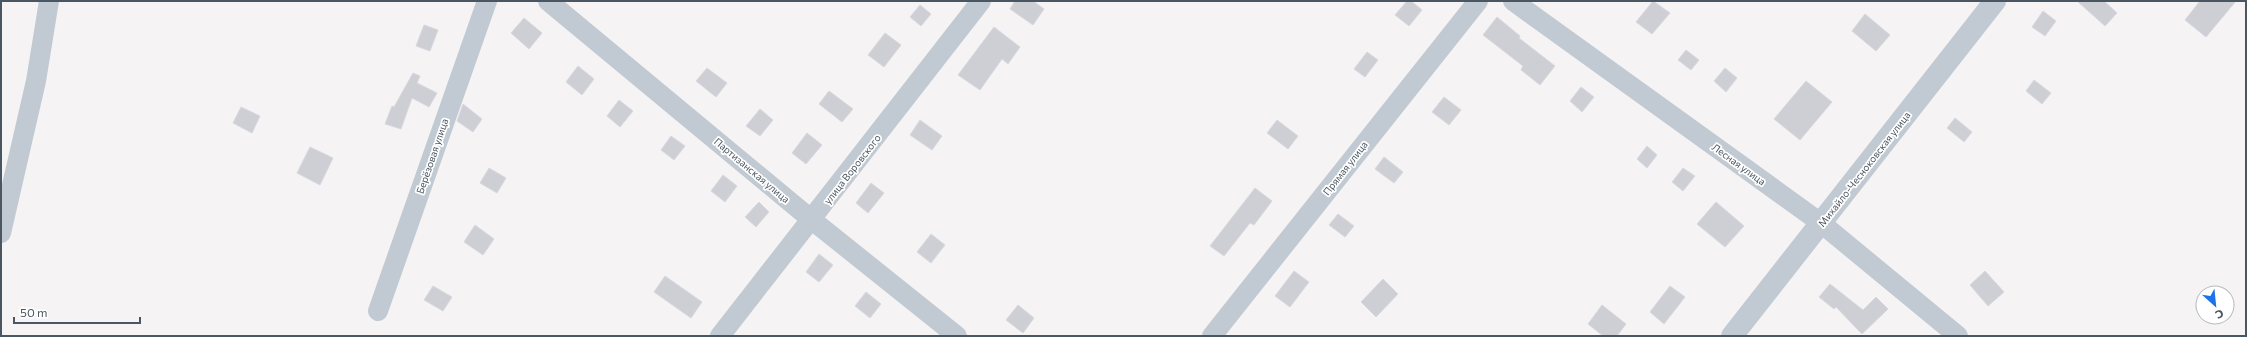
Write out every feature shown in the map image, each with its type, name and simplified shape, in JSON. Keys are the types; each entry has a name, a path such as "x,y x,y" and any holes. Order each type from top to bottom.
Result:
{"street":[{"path":"1,233 36,81 49,1"},
{"name":"Берёзовая улица","path":"378,311 487,1"},
{"name":"Партизанская улица","path":"548,1 812,220 957,336"},
{"name":"улица Воровского","path":"720,336 812,220 981,1"},
{"name":"Прямая улица","path":"1212,336 1478,1"},
{"name":"Лесная улица","path":"1513,1 1821,223 1958,336"},
{"name":"Михайло-Чесноковская улица","path":"1732,336 1995,1"}],"building":[{"path":"1015,1 1033,1 1044,9 1033,25 1010,9"},
{"path":"1407,1 1411,1 1422,10 1409,26 1395,15"},
{"path":"1653,1 1670,13 1652,34 1636,22"},
{"path":"2077,1 2104,1 2117,13 2105,26"},
{"path":"2200,1 2236,1 2206,37 2185,20"},
{"path":"920,5 931,14 921,26 910,17"},
{"path":"2043,11 2056,21 2045,36 2032,27"},
{"path":"1865,14 1890,35 1876,51 1852,31"},
{"path":"1497,17 1520,36 1519,38 1555,66 1540,85 1521,70 1523,66 1483,35"},
{"path":"524,18 542,33 529,49 511,33"},
{"path":"424,25 438,30 430,51 416,46"},
{"path":"994,27 1020,47 1008,64 1002,59 980,90 958,75"},
{"path":"885,33 901,45 884,67 868,55"},
{"path":"1686,50 1699,60 1691,70 1678,60"},
{"path":"1367,52 1378,60 1365,77 1354,69"},
{"path":"578,66 594,79 582,95 566,82"},
{"path":"707,68 727,83 716,97 696,81"},
{"path":"1725,68 1737,78 1726,92 1714,81"},
{"path":"413,73 420,76 417,83 437,93 429,107 412,98 401,129 385,124 392,106 394,107"},
{"path":"2034,80 2051,93 2042,104 2026,91"},
{"path":"1806,81 1832,102 1800,140 1774,119"},
{"path":"1581,87 1594,97 1582,112 1570,101"},
{"path":"829,91 853,109 842,122 819,104"},
{"path":"1444,97 1461,110 1449,125 1432,112"},
{"path":"619,100 633,111 620,127 607,116"},
{"path":"463,104 482,119 473,132 457,121"},
{"path":"241,107 260,116 252,133 233,123"},
{"path":"760,109 773,120 760,136 746,126"},
{"path":"1955,118 1972,132 1964,142 1947,128"},
{"path":"920,120 942,136 932,150 910,135"},
{"path":"1277,120 1298,136 1288,149 1267,133"},
{"path":"807,133 822,145 806,164 792,153"},
{"path":"671,136 685,146 674,160 661,150"},
{"path":"1647,146 1657,155 1647,168 1637,159"},
{"path":"310,147 333,158 320,185 297,173"},
{"path":"1384,157 1403,172 1394,183 1375,169"},
{"path":"489,168 506,178 497,193 480,183"},
{"path":"1683,168 1695,176 1683,191 1672,182"},
{"path":"723,175 737,186 725,202 711,191"},
{"path":"871,183 884,193 868,213 856,203"},
{"path":"1255,188 1272,201 1254,225 1250,223 1224,256 1210,246"},
{"path":"759,202 769,212 756,227 745,217"},
{"path":"1716,202 1744,226 1725,247 1697,224"},
{"path":"1338,214 1354,226 1345,237 1329,225"},
{"path":"475,225 494,239 483,255 464,242"},
{"path":"931,234 945,245 931,263 917,252"},
{"path":"819,254 833,265 819,282 806,272"},
{"path":"1294,271 1309,282 1290,307 1275,296"},
{"path":"1985,271 2004,292 1988,306 1970,285"},
{"path":"665,276 702,302 691,318 654,292"},
{"path":"1383,279 1398,294 1376,317 1361,302"},
{"path":"1830,284 1863,310 1876,297 1888,309 1862,334 1836,307 1834,309 1819,297"},
{"path":"433,286 452,297 443,311 424,300"},
{"path":"1670,286 1685,297 1664,324 1650,312"},
{"path":"866,292 881,304 870,318 855,306"},
{"path":"1018,305 1034,318 1023,333 1006,320"},
{"path":"1602,305 1626,324 1617,336 1603,336 1588,324"}]}
